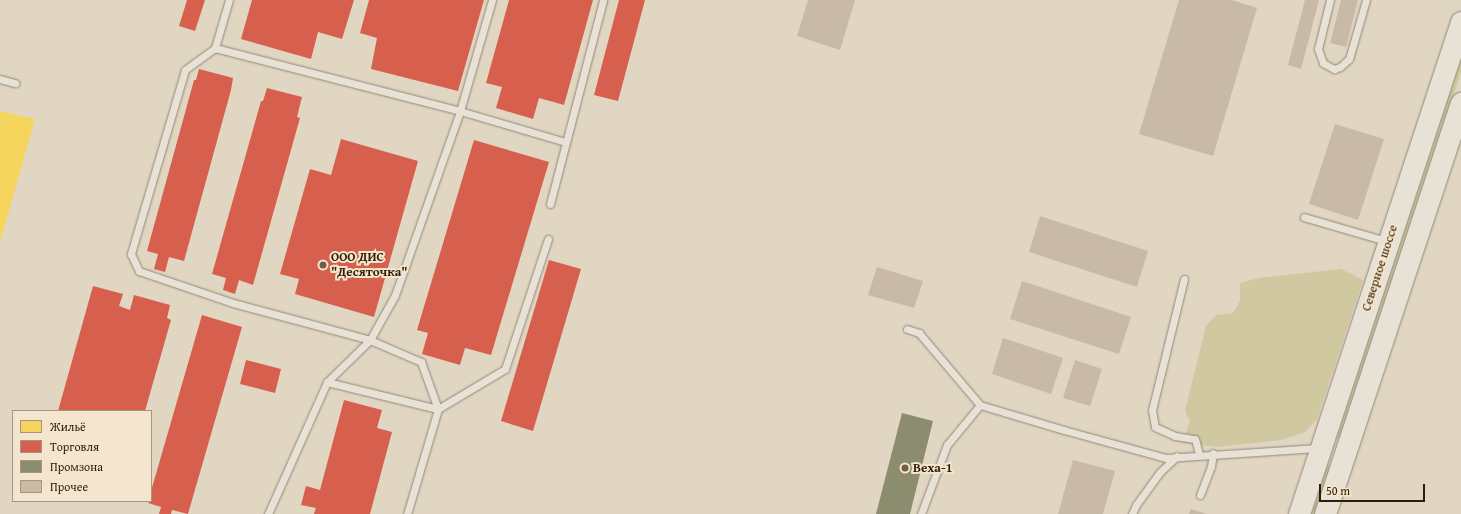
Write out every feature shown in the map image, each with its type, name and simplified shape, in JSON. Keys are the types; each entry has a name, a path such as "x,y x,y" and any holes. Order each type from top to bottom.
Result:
{"main road":[{"name":"Северное шоссе","path":"1299,514 1461,22"},
{"name":"Северное шоссе","path":"1325,514 1461,103"},
{"path":"1321,448 1344,456"}],"lane":[{"path":"229,0 215,48 186,70 130,254 138,271 233,303 370,340 421,362 438,409 407,514"},
{"path":"268,514 327,382 370,340 395,294 460,111 492,0"},
{"path":"550,204 603,0"},
{"path":"1330,0 1318,49 1323,63 1334,69 1340,67 1349,59 1366,0"},
{"path":"215,48 460,111 565,142"},
{"path":"0,79 15,83"},
{"path":"1304,217 1389,241"},
{"path":"327,382 438,409 505,369 548,239"},
{"path":"1184,279 1152,410 1155,427 1175,436 1195,439 1199,454"},
{"path":"907,329 919,333 980,405 1166,458 1212,453 1321,448"},
{"path":"921,514 947,445 980,405"},
{"path":"1200,496 1211,467 1212,453"},
{"path":"1132,514 1136,505 1160,472 1177,456"}],"shaded area":[{"path":"1461,45 1461,73 1340,437 1335,440"},
{"path":"1341,269 1363,280 1317,419 1305,432 1281,440 1217,447 1182,443 1190,421 1185,411 1206,326 1216,315 1233,313 1240,301 1240,283 1259,278"},
{"path":"1327,462 1330,467 1315,514 1307,514"}],"building: Жильё":[{"path":"0,111 35,119 0,242"}],"building: Торговля":[{"path":"187,0 205,0 195,31 179,26"},
{"path":"252,0 354,0 342,39 318,32 311,59 241,39"},
{"path":"369,0 484,0 458,91 371,69 377,38 360,33"},
{"path":"509,0 593,0 564,105 539,98 533,119 496,108 502,87 486,83"},
{"path":"619,0 645,0 618,101 594,95"},
{"path":"199,69 233,78 231,90 184,261 169,257 165,272 154,269 158,254 147,251 194,80 196,80"},
{"path":"267,88 302,97 297,117 300,118 253,285 239,280 235,294 223,290 226,278 212,274 261,101 263,101"},
{"path":"341,139 418,161 374,317 295,294 299,279 280,274 310,169 331,175"},
{"path":"474,140 549,162 491,355 465,348 460,365 422,354 428,333 417,330"},
{"path":"549,260 581,269 533,431 501,421"},
{"path":"93,286 123,294 119,306 130,310 134,295 170,305 167,318 171,320 145,410 58,410"},
{"path":"202,315 242,327 188,514 172,510 171,514 159,514 161,507 148,503 152,502 152,488"},
{"path":"246,360 281,369 275,393 240,384"},
{"path":"344,400 382,410 377,428 392,432 370,514 314,514 316,508 301,505 306,486 320,490"}],"building: Промзона":[{"name":"Веха-1","path":"902,413 933,421 910,514 876,514"}],"building: Прочее":[{"path":"808,0 855,0 840,50 797,36"},
{"path":"1179,0 1232,0 1257,8 1213,156 1139,134"},
{"path":"1305,0 1319,0 1301,69 1288,65"},
{"path":"1341,0 1358,0 1346,47 1330,43"},
{"path":"1335,124 1384,139 1358,220 1309,204"},
{"path":"1040,216 1148,251 1137,287 1029,252"},
{"path":"877,267 923,281 914,308 868,295"},
{"path":"1022,281 1131,317 1119,354 1010,319"},
{"path":"1003,338 1063,358 1051,394 992,374"},
{"path":"1075,360 1102,369 1090,406 1063,398"},
{"path":"1073,460 1115,471 1103,514 1058,514"},
{"path":"1191,509 1207,514 1189,514"}],"place":[{"name":"ООО ДИС \"Десяточка\"","path":"323,265"},
{"name":"Веха-1","path":"905,468"}]}
